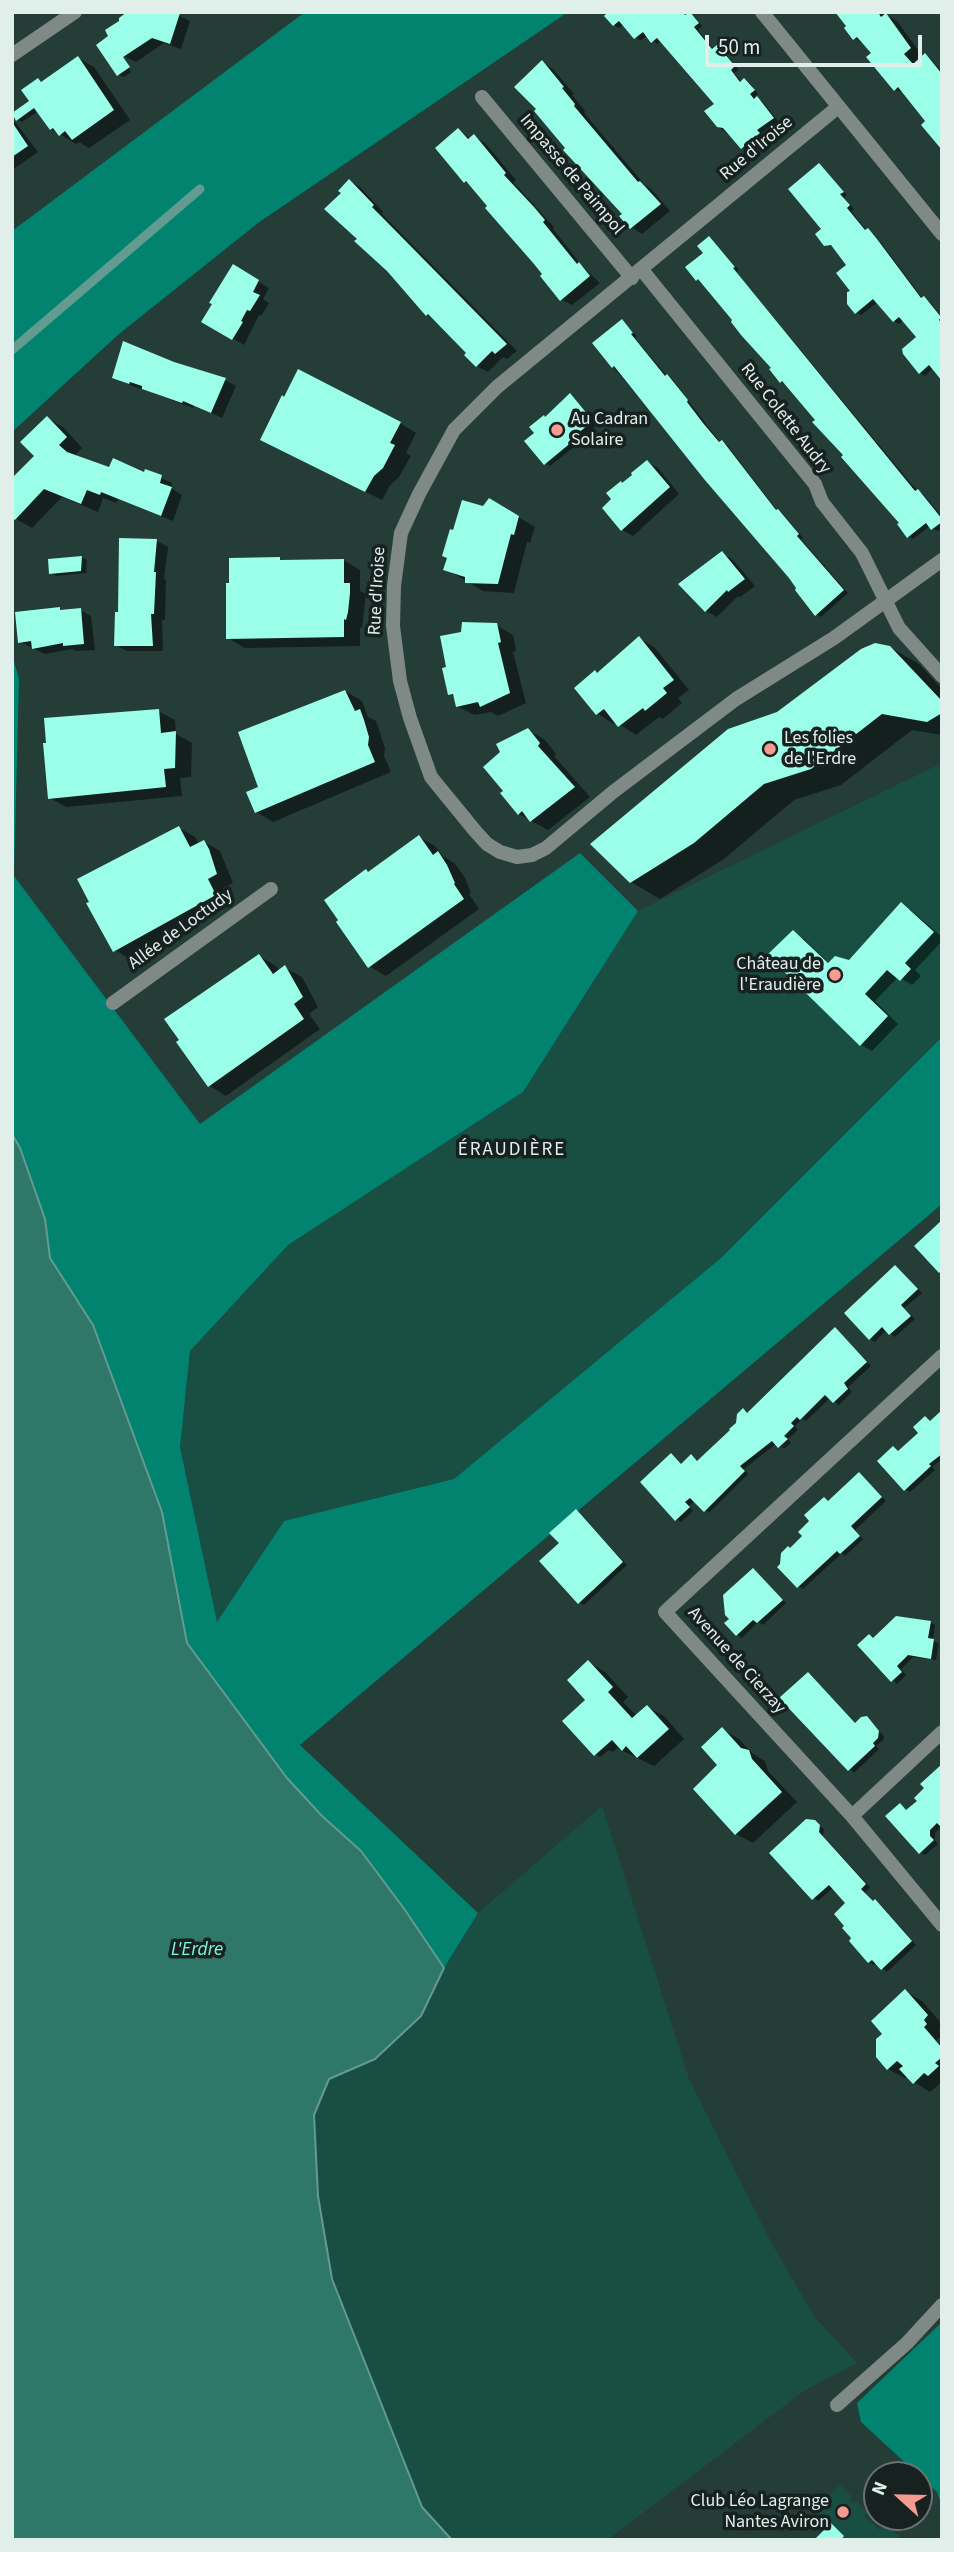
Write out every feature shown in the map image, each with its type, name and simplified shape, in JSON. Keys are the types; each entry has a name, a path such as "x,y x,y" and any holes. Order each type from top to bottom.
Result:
{"street":[{"path":"12,55 75,12"},
{"path":"762,12 942,234"},
{"name":"Impasse de Paimpol","path":"482,97 637,274"},
{"name":"Rue d'Iroise","path":"838,107 497,387 454,430 401,533 394,586 393,626 396,657 410,718 431,777 487,844 500,852 517,857 531,855 559,838 613,792 736,699 834,638 942,559"},
{"name":"Rue Colette Audry","path":"637,274 815,484 822,502 862,553 899,628 942,676"},
{"name":"Allée de Loctudy","path":"113,1003 271,889"},
{"name":"Avenue de Cierzay","path":"942,1356 665,1612 852,1816 942,1926"},
{"path":"852,1816 942,1732"},
{"path":"838,2405 907,2343 942,2305"}],"shaded area":[{"path":"305,12 568,12 258,223 119,334 12,432 12,231"},
{"path":"12,654 19,679 14,876 200,1124 580,853 638,911 523,1092 288,1245 190,1351 180,1447 217,1622 284,1521 454,1479 721,1258 942,1037 942,1204 300,1745 478,1913 444,1968 361,1851 322,1816 287,1778 187,1643 162,1512 93,1325 50,1258 45,1219 20,1148 12,1134"},
{"path":"942,763 942,1037 721,1258 454,1479 284,1521 217,1623 180,1447 190,1351 288,1245 523,1092 638,911"},
{"path":"602,1806 689,2079 772,2244 814,2316 857,2363 804,2391 607,2540 452,2540 422,2507 332,2279 318,2196 314,2115 329,2079 375,2059 421,2016 444,1968 478,1913"},
{"path":"942,2322 942,2506 933,2488 933,2461 903,2461 861,2422 857,2403"},
{"name":"Club Léo Lagrange Nantes Aviron","path":"840,2485 852,2497 849,2500 853,2504 856,2501 863,2508 863,2531 893,2531 903,2540 841,2540 844,2536 819,2513 833,2501 829,2496"}],"water":[{"name":"L'Erdre","path":"12,1134 20,1148 45,1219 50,1258 93,1325 162,1512 187,1643 287,1778 322,1816 361,1851 444,1968 421,2016 375,2059 329,2079 314,2115 318,2196 332,2279 422,2507 452,2540 12,2540"}],"building":[{"path":"127,12 180,13 170,44 152,38 123,57 130,67 117,76 96,45 108,36 105,30"},
{"path":"608,12 683,12 685,15 690,12 699,23 694,27 712,49 717,45 735,66 731,70 740,82 744,78 755,90 750,94 754,99 757,96 774,118 757,130 760,133 741,149 704,111 714,104 657,38 651,43 643,32 634,39 619,21 613,26 604,16"},
{"path":"835,12 878,12 881,17 886,13 911,48 904,54 913,64 925,53 942,74 942,150 921,125 925,121 898,87 894,91 866,57 871,53 857,37 853,40"},
{"path":"78,56 114,110 72,140 65,131 59,136 53,128 50,130 34,108 16,121 12,113 29,101 21,90 38,78 41,82"},
{"path":"542,60 564,87 562,88 574,106 638,182 640,181 661,204 630,229 619,216 622,214 563,150 565,148 534,111 536,109 514,87"},
{"path":"12,122 28,146 12,157"},
{"path":"458,128 468,139 474,134 506,173 504,175 545,220 543,222 577,264 579,262 590,276 560,301 534,264 485,208 487,206 435,148"},
{"path":"819,163 844,192 840,194 850,205 847,208 865,230 868,228 921,298 924,296 941,317 942,381 929,365 919,374 903,354 902,349 916,337 899,317 893,322 873,299 855,314 847,304 847,292 850,291 836,273 846,265 831,245 824,246 815,234 821,229 788,189"},
{"path":"349,179 374,205 372,207 507,344 495,354 492,351 476,367 464,355 466,353 428,314 426,316 387,271 354,241 357,239 324,209 341,193 338,191"},
{"path":"709,236 915,491 918,489 942,522 931,530 926,523 907,538 897,524 899,523 812,422 815,420 782,381 780,383 769,369 771,368 741,335 698,279 696,281 685,267 703,253 697,246"},
{"path":"233,264 259,280 253,292 260,295 250,311 247,310 232,340 201,322 212,304 209,303"},
{"path":"622,319 665,376 667,374 688,400 703,423 719,442 722,440 776,510 778,509 799,534 797,536 844,590 815,616 789,578 592,343"},
{"path":"123,341 174,362 226,378 211,413 183,401 182,403 142,389 142,386 112,378"},
{"path":"298,369 401,422 390,443 395,445 383,468 374,476 365,492 260,440"},
{"name":"Au Cadran Solaire","path":"570,393 593,421 544,465 524,441 534,433 529,427 544,415 545,417"},
{"path":"47,416 67,437 59,445 67,452 109,467 113,458 144,472 145,469 162,475 160,483 172,487 161,516 101,492 100,495 87,490 81,504 44,489 15,520 12,517 12,478 34,456 20,442"},
{"path":"647,460 670,487 621,531 602,508 611,499 606,493 632,475 631,473"},
{"path":"489,498 519,516 514,535 511,534 498,584 465,583 465,577 443,570 447,558 442,556 462,500 483,506"},
{"path":"119,538 157,539 154,614 151,614 153,646 114,646 115,612 118,612"},
{"path":"722,551 745,579 728,592 727,590 705,612 678,584"},
{"path":"82,556 81,571 49,574 48,559"},
{"path":"280,557 280,560 344,559 344,583 350,583 350,593 348,612 346,620 344,619 344,637 226,639 229,558"},
{"path":"60,607 60,610 81,608 84,644 63,646 63,643 32,649 31,641 18,643 15,612"},
{"path":"462,622 497,623 501,642 498,643 510,693 480,707 478,702 456,707 453,694 448,695 442,668 446,667 440,636 461,632"},
{"path":"639,636 674,680 663,688 667,693 645,711 643,708 618,727 604,709 596,715 574,688 595,670 597,673"},
{"name":"Les folies de l'Erdre","path":"875,643 890,646 942,701 942,713 927,722 882,714 811,769 764,784 694,843 630,883 590,844 728,729 777,712 861,649"},
{"path":"345,690 355,711 360,709 369,737 368,745 375,762 255,813 246,792 258,787 238,732"},
{"path":"159,709 161,733 176,731 175,768 164,769 166,787 48,799 43,743 46,743 44,718"},
{"path":"528,728 540,743 538,746 575,787 530,822 522,811 518,815 483,767 500,752 496,744"},
{"path":"179,826 190,847 204,840 209,849 217,874 208,879 216,895 113,952 86,903 89,902 77,879"},
{"path":"419,835 433,855 438,851 464,899 368,968 324,900"},
{"name":"Château de l'Eraudière","path":"901,902 934,932 905,963 911,969 900,981 887,970 865,994 888,1016 860,1046 767,955 793,930 828,963 835,956 849,960"},
{"path":"259,954 273,974 285,965 303,997 294,1004 304,1019 208,1087 176,1042 179,1040 164,1019"},
{"path":"942,1220 942,1270 939,1273 914,1246"},
{"path":"895,1265 918,1289 901,1305 911,1316 889,1335 882,1327 869,1340 844,1313"},
{"path":"835,1327 867,1362 844,1383 848,1389 833,1403 825,1395 800,1420 797,1417 791,1423 794,1426 784,1436 788,1439 778,1448 772,1441 740,1466 745,1471 704,1512 690,1498 685,1502 690,1507 675,1521 640,1482 671,1453 681,1464 691,1454 697,1461 730,1430 736,1423 737,1414 743,1408 747,1413"},
{"path":"942,1410 942,1454 904,1491 877,1461 893,1446 898,1451 918,1433 913,1427 925,1416 930,1421"},
{"path":"859,1472 882,1497 851,1526 860,1536 840,1554 837,1551 797,1588 777,1567 781,1553 802,1536 798,1532 809,1521 804,1515 824,1497 828,1501"},
{"path":"576,1509 623,1562 578,1604 539,1561 559,1543 549,1533"},
{"path":"753,1568 783,1600 757,1623 753,1620 736,1636 724,1623 729,1619 725,1615 723,1595"},
{"path":"896,1616 931,1621 928,1638 934,1639 931,1659 908,1655 897,1666 902,1672 891,1682 857,1645 869,1634 873,1638"},
{"path":"588,1660 613,1687 608,1692 632,1718 647,1705 669,1729 637,1758 626,1746 622,1751 612,1740 594,1756 562,1721 585,1700 567,1680"},
{"path":"808,1672 855,1723 861,1717 867,1716 879,1731 878,1738 873,1743 875,1746 848,1771 779,1698"},
{"path":"722,1727 741,1748 749,1750 752,1759 782,1792 735,1835 693,1789 717,1765 701,1747"},
{"path":"942,1764 942,1828 937,1823 930,1830 930,1836 934,1840 919,1854 885,1816 900,1803 906,1810 917,1801 914,1798 924,1788 920,1784"},
{"path":"806,1819 815,1820 820,1825 819,1832 866,1884 861,1889 873,1901 875,1899 912,1941 881,1970 872,1960 868,1963 849,1941 851,1938 834,1914 845,1903 829,1885 812,1900 769,1853"},
{"path":"905,1989 928,2015 924,2020 927,2024 924,2027 942,2048 942,2057 935,2063 939,2066 928,2076 924,2073 913,2084 899,2069 903,2066 897,2061 887,2070 876,2057 876,2039 882,2034 871,2021"},
{"path":"831,2523 844,2536 841,2540 814,2540"}],"waterway":[{"path":"12,350 200,189"}],"place":[{"name":"Au Cadran Solaire","path":"557,430"},
{"name":"Les folies de l'Erdre","path":"770,749"},
{"name":"Château de l'Eraudière","path":"835,975"},
{"name":"Club Léo Lagrange Nantes Aviron","path":"843,2512"}],"district":[{"name":"ÉRAUDIÈRE","path":"512,1151"}]}
